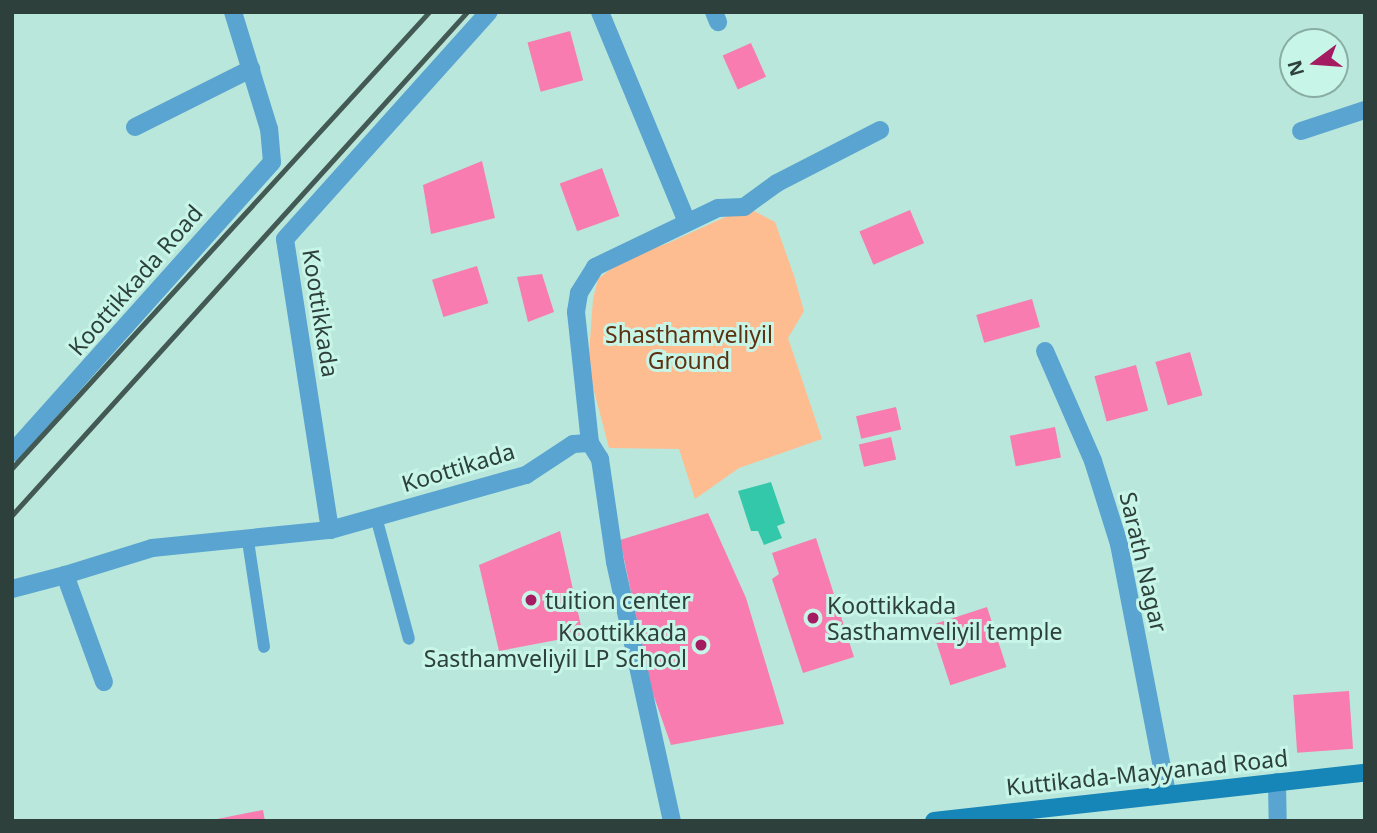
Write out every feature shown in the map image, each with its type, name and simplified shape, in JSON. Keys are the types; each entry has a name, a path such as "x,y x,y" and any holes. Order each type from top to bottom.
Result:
{"main road":[{"name":"Kuttikada-Mayyanad Road","path":"934,821 1070,812 1167,793 1365,773"}],"street":[{"name":"Koottikkada Road","path":"12,453 272,162 269,129 233,12"},
{"name":"Koottikkada","path":"330,530 285,239 489,12"},
{"path":"600,12 687,222"},
{"path":"135,127 250,69"},
{"path":"1301,131 1365,110"},
{"path":"672,821 638,651 615,562 600,459 590,443 579,355 579,293 595,267 718,208 744,206 777,183 880,130"},
{"name":"Sarath Nagar","path":"1045,351 1093,461 1119,544 1167,793"},
{"name":"Koottikada","path":"65,575 152,548 248,541 330,530 526,475 573,444 590,443"},
{"path":"12,589 65,575 104,682"},
{"path":"1277,782 1278,821"}],"lane":[{"path":"376,517 409,639"},
{"path":"248,541 264,647"}],"green space":[{"name":"Shasthamveliyil Ground","path":"752,210 775,222 794,276 804,311 788,338 822,439 739,468 695,499 679,449 609,448 588,368 593,299 598,279 630,254 666,244 732,214"}],"shaded area":[{"path":"771,482 785,523 777,526 782,538 764,545 758,531 751,531 738,491"}],"building":[{"path":"570,31 583,80 541,92 527,42"},
{"path":"751,43 766,77 738,89 723,56"},
{"path":"482,161 495,218 431,234 423,185"},
{"path":"602,168 619,216 577,231 560,183"},
{"path":"910,210 924,243 873,265 859,231"},
{"path":"477,266 488,303 443,317 432,280"},
{"path":"542,274 554,312 528,322 517,277"},
{"path":"1032,299 1040,327 984,343 976,315"},
{"path":"1190,352 1202,395 1168,405 1155,362"},
{"path":"1136,365 1148,410 1107,422 1094,376"},
{"path":"896,407 901,429 861,439 856,416"},
{"path":"1055,427 1061,457 1016,466 1010,436"},
{"path":"891,437 896,459 864,467 859,444"},
{"name":"Koottikkada Sasthamveliyil LP School","path":"708,513 746,598 784,724 671,745 652,691 620,540"},
{"name":"tuition center","path":"560,531 583,635 499,651 479,565"},
{"name":"Koottikkada Sasthamveliyil temple","path":"816,538 854,657 803,673 772,579 779,574 772,553"},
{"path":"987,607 1006,667 950,685 931,625"},
{"path":"1349,691 1353,749 1297,753 1293,695"},
{"path":"263,810 265,821 217,821 217,819"}],"railway":[{"path":"12,468 429,12"},
{"path":"12,515 467,12"}],"place":[{"name":"tuition center","path":"531,600"},
{"name":"Koottikkada Sasthamveliyil temple","path":"813,618"},
{"name":"Koottikkada Sasthamveliyil LP School","path":"701,645"}]}
